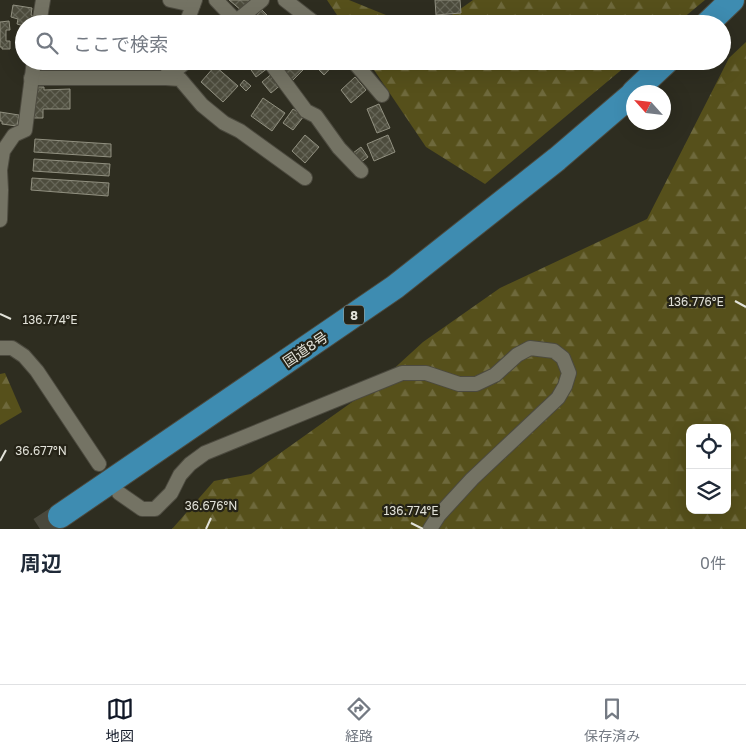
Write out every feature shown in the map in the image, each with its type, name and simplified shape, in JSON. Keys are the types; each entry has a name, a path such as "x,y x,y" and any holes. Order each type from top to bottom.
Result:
{"highway":[{"path":"716,15 732,0"},
{"name":"国道8号","path":"642,85 658,70"},
{"name":"国道8号","path":"60,516 395,287 557,159 626,100"}],"street":[{"path":"41,15 43,0"},
{"path":"170,0 194,3 189,15"},
{"path":"216,0 229,15"},
{"path":"245,15 262,0"},
{"path":"284,0 304,15"},
{"path":"0,220 0,170 3,151 14,135 25,130 32,70"},
{"path":"166,78 169,70"},
{"path":"166,78 176,70"},
{"path":"276,70 306,111 316,116 338,148 361,171"},
{"path":"361,70 382,95"},
{"path":"31,78 180,79 202,105 224,123 240,131 305,178"},
{"path":"0,348 12,348 24,356 37,371 99,464"},
{"path":"119,493 142,509 155,509 171,493 180,475 190,464 204,454 402,374 426,373 459,384 476,384 495,376 517,355 530,348 554,351 563,358 569,374 558,398 472,479 439,514 430,529"}],"green space":[{"path":"327,0 349,0 386,15 337,15"},
{"path":"473,0 705,0 687,15 452,15"},
{"path":"746,42 746,529 172,529 214,481 251,474 376,385 423,342 500,288 647,219 723,70 731,70 731,56"},
{"path":"374,70 621,70 485,184 426,147"},
{"path":"5,373 22,412 0,425 0,374"}],"building":[{"path":"229,0 251,0 242,11"},
{"path":"435,0 460,0 461,13 436,15"},
{"path":"13,5 32,8 31,15 15,15 15,18 11,17"},
{"path":"262,10 267,15 257,15"},
{"path":"9,21 10,30 6,30 6,41 10,41 10,49 2,49 0,47 0,22"},
{"path":"212,70 220,70 238,86 223,102 201,82"},
{"path":"251,70 265,70 256,77"},
{"path":"281,70 303,70 292,81"},
{"path":"319,70 329,70 324,75"},
{"path":"274,72 283,83 271,93 262,82"},
{"path":"355,77 366,90 351,103 341,90"},
{"path":"244,80 251,86 246,91 240,85"},
{"path":"34,87 44,87 44,90 70,89 70,109 43,109 43,118 34,118"},
{"path":"263,98 285,113 272,131 251,116"},
{"path":"379,104 390,128 377,133 367,109"},
{"path":"293,109 304,116 293,130 283,123"},
{"path":"0,112 19,115 17,126 2,124"},
{"path":"305,135 319,147 305,163 292,151"},
{"path":"388,135 395,152 374,161 367,144"},
{"path":"35,139 111,144 111,157 34,152"},
{"path":"361,147 368,157 360,163 353,153"},
{"path":"34,159 110,164 109,176 33,171"},
{"path":"32,178 109,183 108,196 31,190"}],"tunnel":[{"path":"40,529 60,516"}]}
